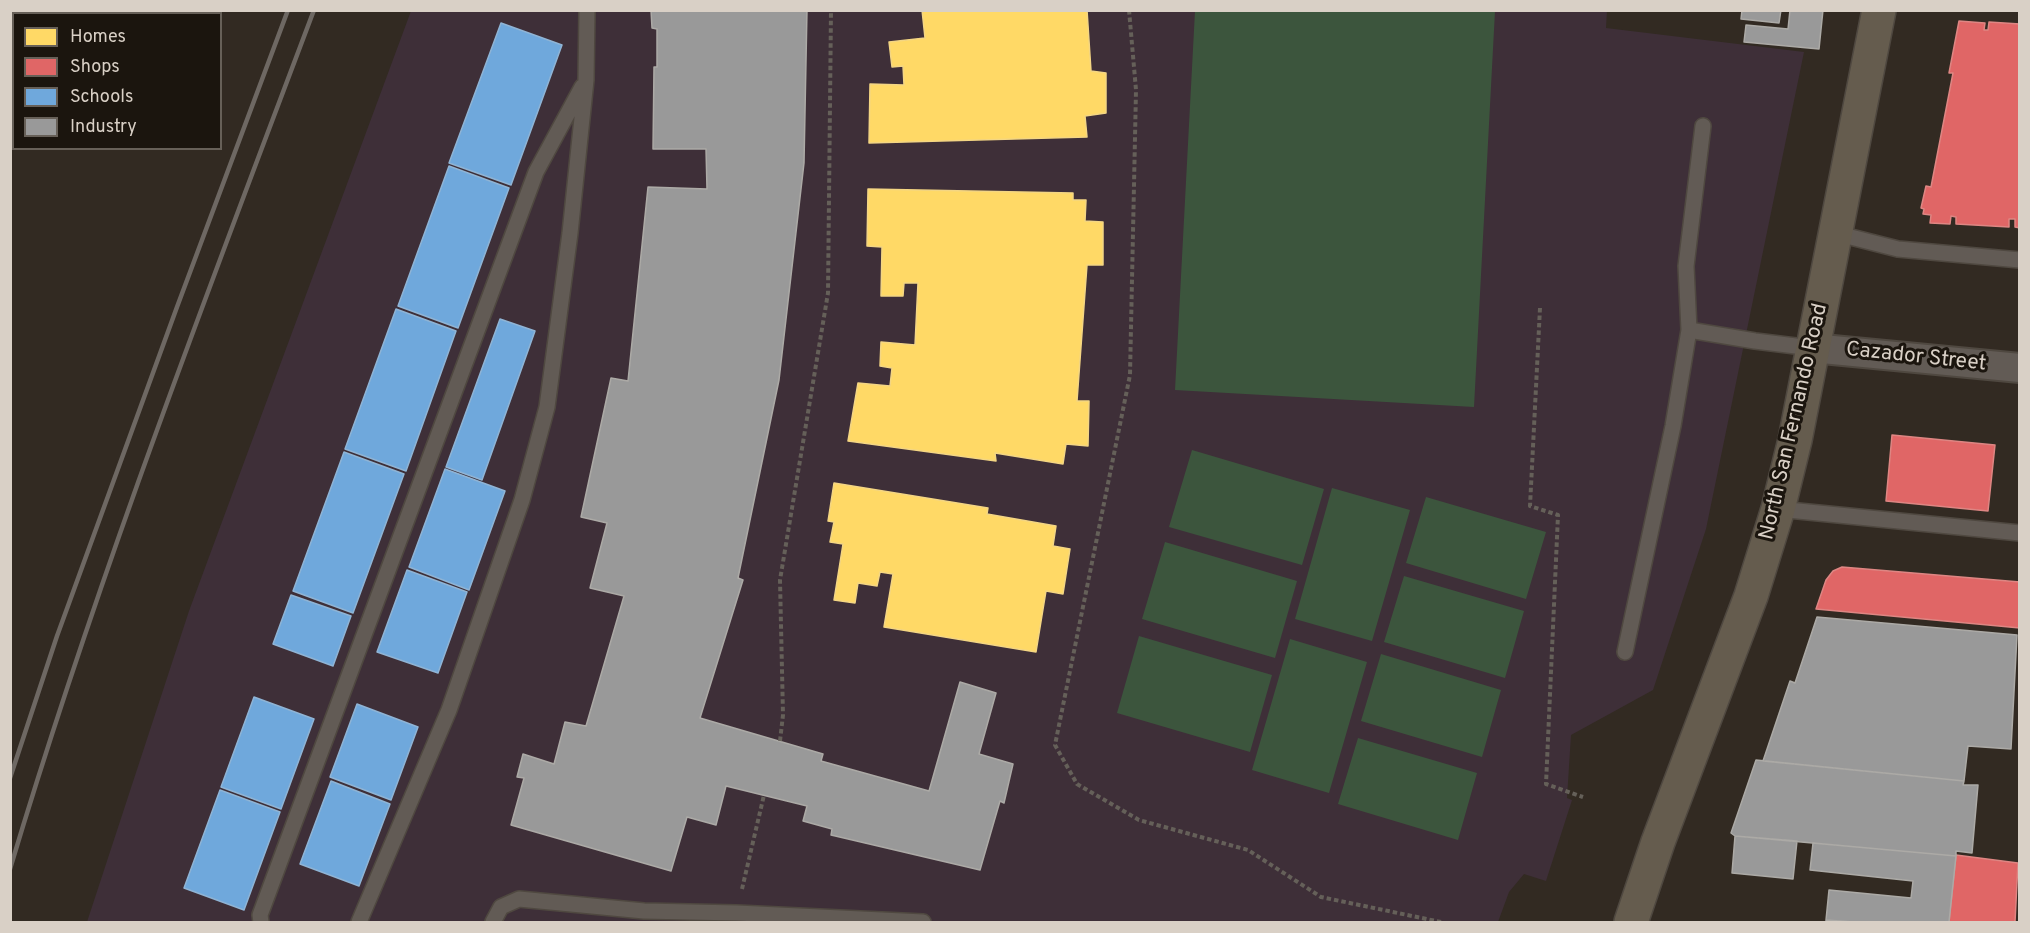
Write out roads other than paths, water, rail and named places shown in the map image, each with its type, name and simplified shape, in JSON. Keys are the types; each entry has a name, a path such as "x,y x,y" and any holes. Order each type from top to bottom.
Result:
{"main road":[{"name":"North San Fernando Road","path":"1630,922 1751,596 1778,509 1795,440 1879,10"}],"street":[{"name":"Cazador Street","path":"1812,348 2019,368"}],"lane":[{"path":"358,922 448,710 522,500 547,407 570,233 586,80 587,10"},
{"path":"261,922 260,915 536,172 586,80"},
{"path":"1625,652 1673,426 1689,330 1686,266 1703,126"},
{"path":"1835,233 1898,249 2019,260"},
{"path":"1689,330 1812,348"},
{"path":"1778,509 2019,533"},
{"path":"493,922 501,907 519,899 643,917 737,913 923,922"}],"railway":[{"path":"10,778 57,636 288,10"},
{"path":"10,869 116,544 314,10"}]}
